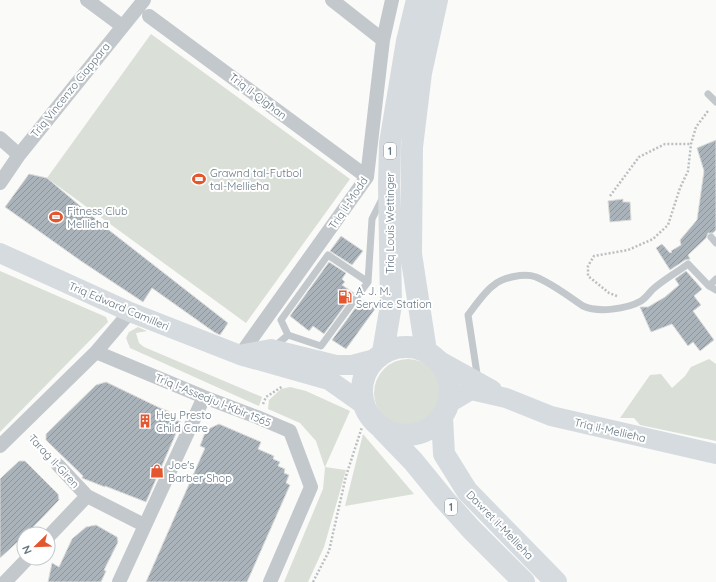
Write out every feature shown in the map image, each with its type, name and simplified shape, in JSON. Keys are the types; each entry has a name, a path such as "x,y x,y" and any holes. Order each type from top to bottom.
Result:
{"highway":[{"name":"Triq Louis Wettinger","path":"379,355 391,305 389,185 390,143 407,41 417,0"},
{"name":"Triq Louis Wettinger","path":"432,356 411,254 412,147 421,73 437,0"},
{"path":"410,346 432,356 447,373 450,391 445,410 429,430 413,435 398,435 381,429 373,422 365,408 361,386 366,371 379,355 398,347 410,346"},
{"name":"Dawret il-Mellieħa","path":"445,410 444,454 467,491 556,582"},
{"name":"Dawret il-Mellieħa","path":"381,429 413,461 471,529 524,582"}],"street":[{"path":"87,0 122,26"},
{"name":"Triq Vincenzo Ciappara","path":"0,183 19,155 144,0"},
{"path":"332,0 383,40"},
{"name":"Triq il-Modd","path":"240,355 367,177 383,40 392,0"},
{"name":"Triq il-Qigħan","path":"149,16 367,177"},
{"path":"0,138 19,155"},
{"name":"Triq Edward Camilleri","path":"0,253 130,312 240,355 329,380 365,408"},
{"path":"0,446 96,352 130,312"},
{"path":"240,355 271,349 336,365 352,365 379,355"},
{"name":"Triq l-Assedju l-Kbir 1565","path":"96,352 204,397 257,417 290,432 310,487 270,582"},
{"name":"Triq il-Mellieħa","path":"432,356 506,398 551,416 716,454"},
{"name":"Triq il-Mellieħa","path":"445,410 471,390 506,398"},
{"path":"118,582 204,397"},
{"name":"Taraġ il-Giren","path":"58,465 87,496 144,526"},
{"path":"56,529 87,496"},
{"path":"5,582 20,566"}],"lane":[{"path":"708,94 716,102"},
{"path":"368,282 328,255 281,320 288,335 321,346 368,282 372,219 389,185"},
{"path":"479,382 468,315 494,285 500,281 522,276 534,277 590,309 614,309 642,301 653,289 688,264 709,286 716,290"},
{"path":"709,286 716,279"},
{"path":"271,349 288,335"}],"path":[{"path":"637,303 610,293 588,276 588,266 594,256 628,250 653,239 668,225 680,188 688,170 691,144 696,126 716,102"},
{"path":"610,196 639,157 665,144 691,144"},
{"path":"257,417 266,397 281,386"},
{"path":"313,582 329,551 346,476 365,408"},
{"name":"Taraġ il-Giren","path":"21,426 58,465"}],"shaded area":[{"name":"Grawnd tal-Futbol tal-Mellieħa","path":"151,34 350,179 246,323 47,178"},
{"path":"0,271 106,317 108,322 0,432"},
{"path":"138,327 147,331 136,333 139,343 144,347 262,397 259,406 130,348 126,338 129,332"},
{"path":"408,359 421,362 432,369 439,380 442,393 439,406 432,417 421,424 408,427 395,424 384,417 377,406 374,393 377,380 384,369 395,362"},
{"path":"709,359 716,364 716,441 640,425 634,418 620,418 650,375 661,374 672,388 685,376 691,367"},
{"path":"290,387 306,391 350,411 325,467 346,470 324,547 308,582 284,582 323,489 325,468 316,441 300,423 268,409 269,400 281,389"},
{"path":"363,434 414,494 345,506"}],"building":[{"path":"716,140 716,230 713,233 708,233 706,238 688,255 690,259 685,260 670,270 656,248 662,244 670,253 672,252 671,251 681,245 680,240 697,220 704,171 697,148"},
{"path":"29,174 47,178 105,227 228,323 220,335 152,288 143,302 81,261 5,207"},
{"path":"623,199 623,202 630,202 631,220 610,222 608,201"},
{"path":"341,236 363,251 352,265 330,251"},
{"path":"329,262 346,273 342,279 345,282 342,285 354,293 324,334 313,326 309,331 290,316"},
{"path":"686,271 702,289 694,296 701,305 693,311 714,340 700,351 693,342 688,346 672,324 651,332 640,307 648,307 665,297 679,285 675,279"},
{"path":"362,299 375,309 346,349 332,340"},
{"path":"106,382 173,413 175,420 181,422 146,502 82,478 83,476 46,440 46,434 96,385"},
{"path":"219,424 261,442 258,449 274,456 273,459 280,462 278,466 285,469 284,473 289,475 286,483 290,485 247,582 146,582 205,448 200,446 206,430"},
{"path":"19,461 25,461 58,494 59,500 34,526 16,526 16,543 0,558 0,479"},
{"path":"96,525 117,537 118,542 104,570 106,571 101,582 48,582 51,566 56,565 59,567 72,539 86,527"}],"place":[{"name":"Grawnd tal-Futbol tal-Mellieħa","path":"199,179"},
{"name":"Fitness Club Mellieħa","path":"56,217"},
{"name":"A. J. M. Service Station","path":"345,297"},
{"name":"Hey Presto Child Care","path":"145,421"},
{"name":"Joe's Barber Shop","path":"157,471"}]}
